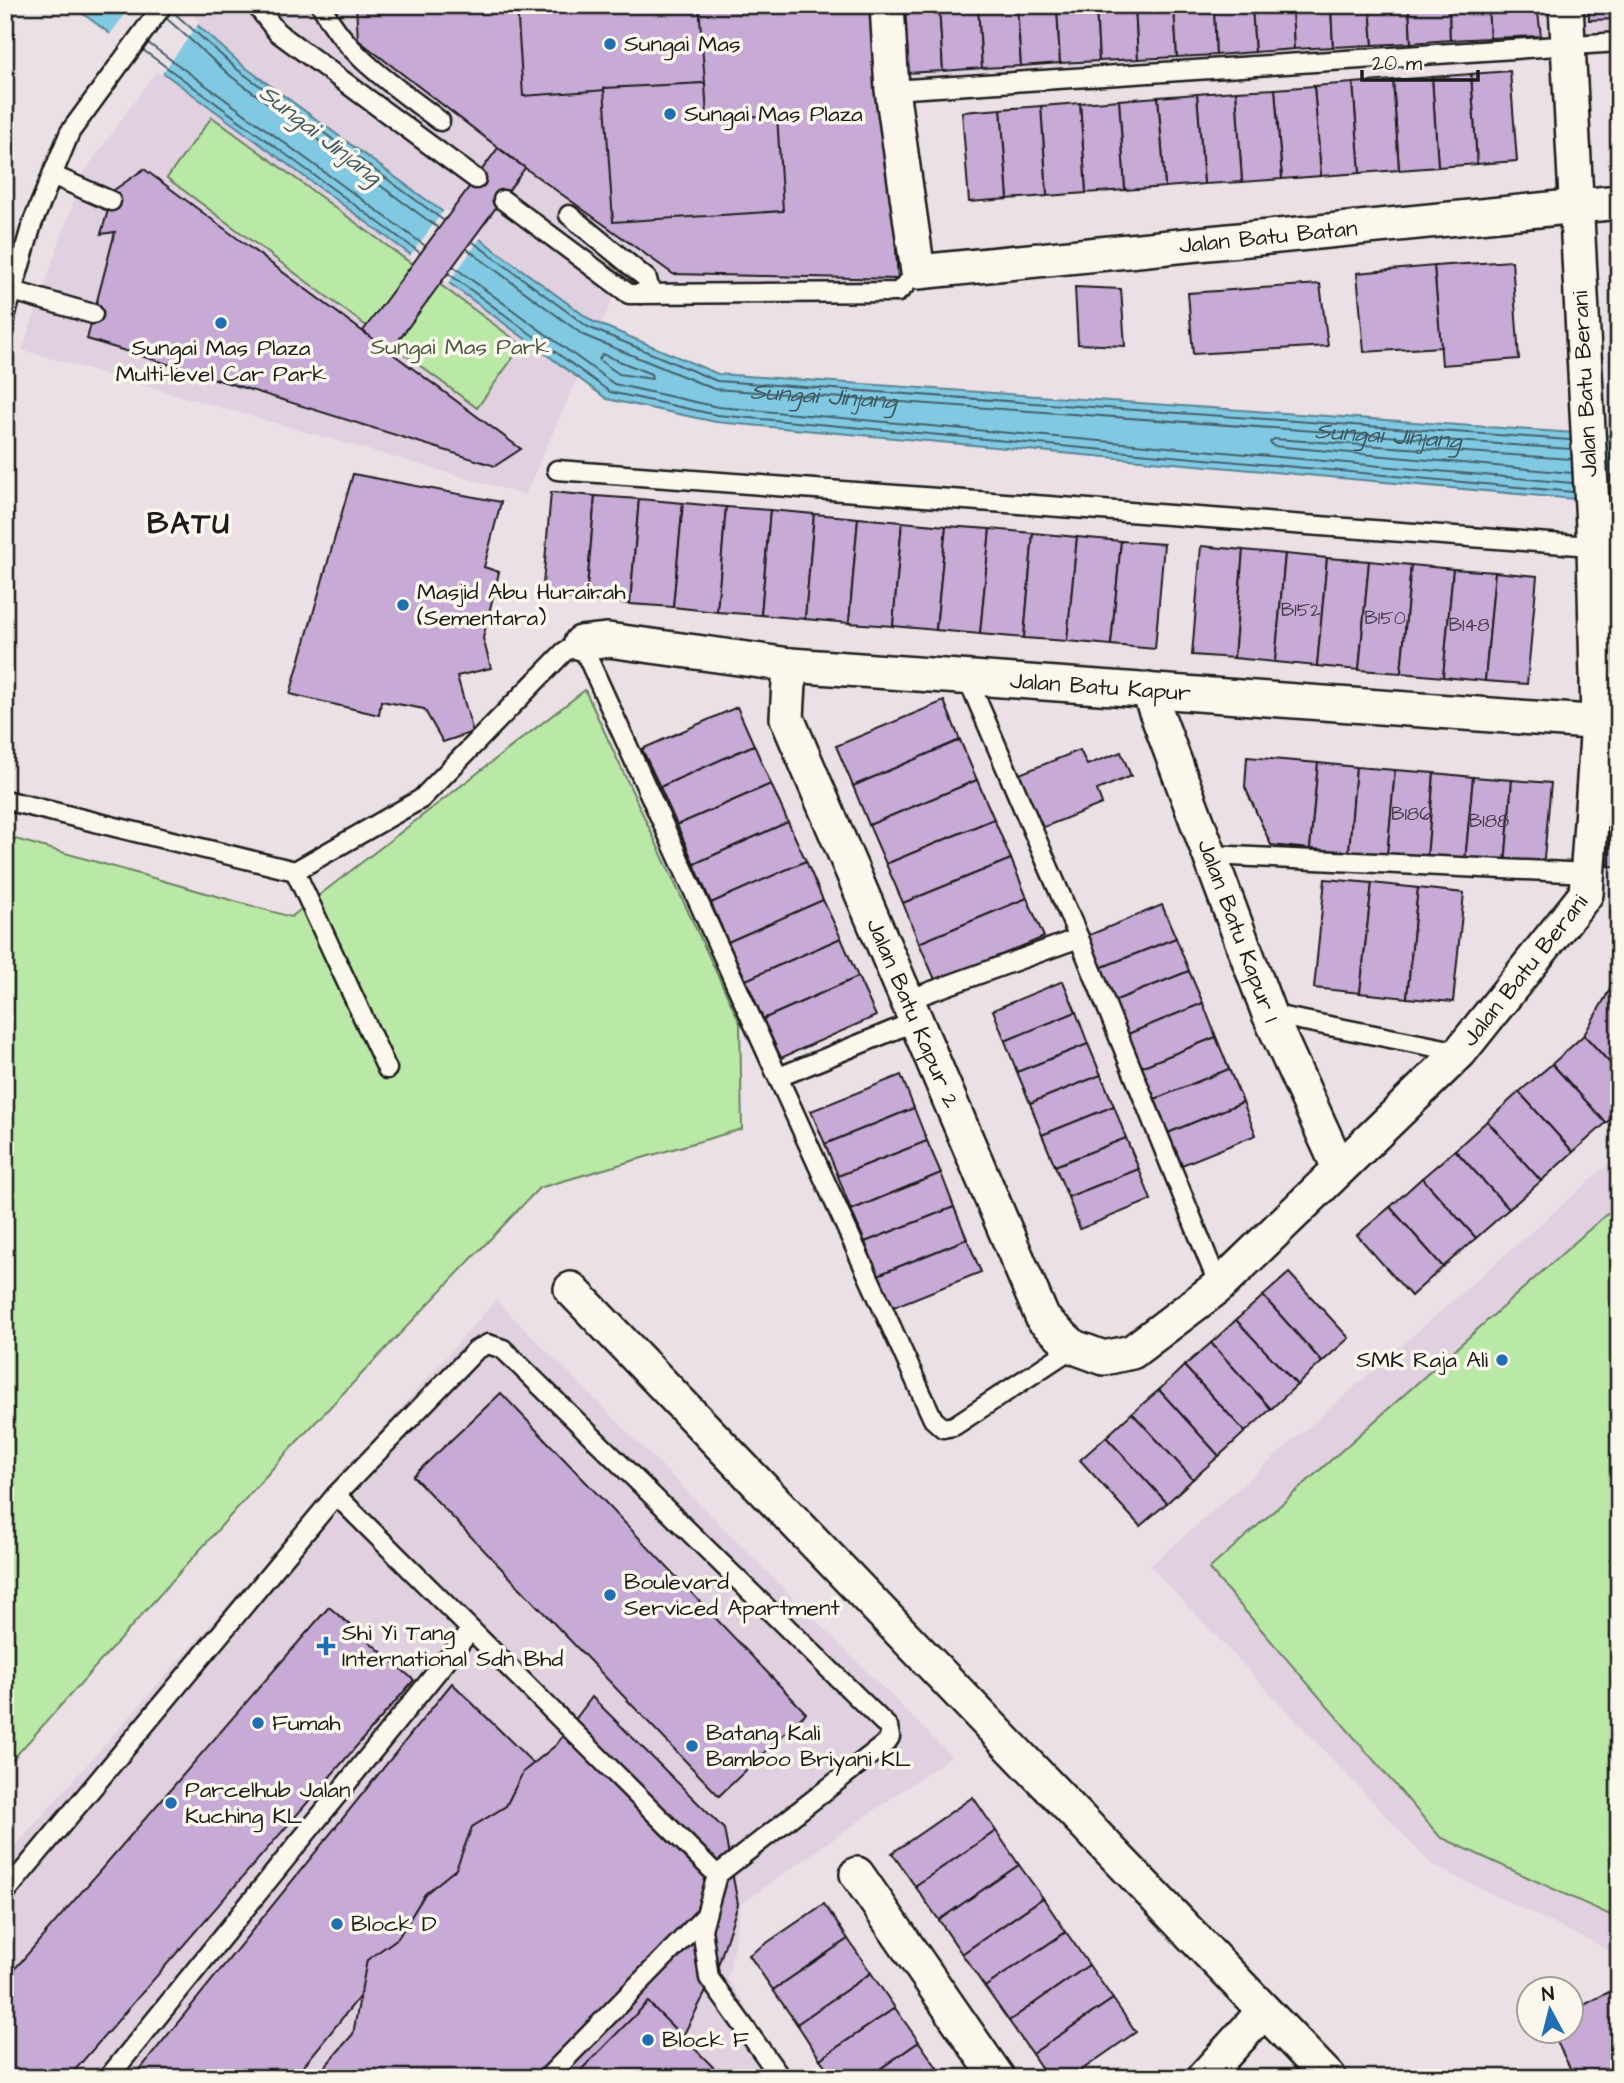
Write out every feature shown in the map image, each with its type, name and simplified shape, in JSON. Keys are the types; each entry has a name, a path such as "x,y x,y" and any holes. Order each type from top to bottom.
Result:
{"street":[{"path":"887,5 892,90 918,272"},
{"name":"Jalan Batu Berani","path":"1074,1347 1104,1358 1132,1352 1219,1286 1460,1052 1586,894 1608,723 1607,547 1590,504 1566,5"},
{"name":"Jalan Batu Batan","path":"918,272 1576,204 1619,202"},
{"name":"Jalan Batu Kapur","path":"581,643 608,640 790,664 1608,723"},
{"name":"Jalan Batu Kapur 2","path":"790,664 787,719 1043,1319 1074,1347"},
{"name":"Jalan Batu Kapur 1","path":"1148,690 1269,1014 1339,1168"},
{"path":"571,1289 1329,2078"},
{"path":"857,1874 998,2078"},
{"path":"1203,2078 1264,2011"}],"lane":[{"path":"5,317 32,224 70,132 163,5"},
{"path":"256,5 277,33 476,179"},
{"path":"321,5 334,31 358,57 440,121"},
{"path":"892,90 1619,42"},
{"path":"52,175 111,201"},
{"path":"503,200 629,294 898,292 918,272"},
{"path":"569,215 647,279 649,287 641,294"},
{"path":"13,291 93,314"},
{"path":"557,470 1607,547"},
{"path":"5,800 295,871 421,799 564,652 581,643 933,1419 943,1428 954,1426 1074,1347"},
{"path":"967,677 1079,938 1219,1286"},
{"path":"1210,855 1588,873"},
{"path":"295,871 387,1069"},
{"path":"779,1077 911,1011 1079,938"},
{"path":"1269,1014 1460,1052"},
{"path":"5,1893 336,1495 476,1350 488,1344 503,1349 888,1727 890,1737 886,1743 717,1875 702,1929 709,1978 779,2077"},
{"path":"336,1495 717,1875"},
{"path":"108,2078 470,1631"},
{"path":"547,2078 706,1915"}],"shaded area":[{"path":"203,5 1619,5 1619,30 899,77 904,300 617,289 525,495 22,350 83,174"},
{"name":"SMK Raja Ali","path":"1619,1155 1619,1955 1432,1865 1150,1566"},
{"path":"496,1300 951,1756 741,1904 728,1979 792,2078 5,2078 5,1858"}],"green space":[{"name":"Sungai Mas Park","path":"212,117 522,345 477,408 167,178"},
{"path":"585,690 740,1023 742,1129 539,1188 290,1449 5,1768 5,836 291,917"},
{"name":"SMK Raja Ali","path":"1619,1203 1619,1919 1440,1837 1209,1569"}],"water":[{"name":"Sungai Jinjang","path":"71,5 175,5 242,65 592,321 718,374 1619,436 1619,503 716,422 607,399"}],"pier":[{"path":"132,5 180,5 200,22 161,75 108,37"},
{"path":"445,209 482,236 447,285 409,257"}],"building":[{"name":"Sungai Mas Plaza","path":"356,5 879,5 898,279 673,274 525,168 358,40"},
{"name":"Sungai Mas","path":"517,5 699,5 705,83 523,96"},
{"path":"900,5 939,5 943,71 904,73"},
{"path":"939,5 978,5 982,68 943,71"},
{"path":"978,5 1017,5 1021,66 982,68"},
{"path":"1017,5 1057,5 1060,63 1021,66"},
{"path":"1057,5 1096,5 1099,61 1060,63"},
{"path":"1096,5 1135,5 1138,59 1099,61"},
{"path":"1135,5 1174,5 1177,57 1138,59"},
{"path":"1174,5 1214,5 1216,55 1177,57"},
{"path":"1214,5 1252,5 1255,52 1216,55"},
{"path":"1252,5 1292,5 1294,49 1255,52"},
{"path":"1292,5 1331,5 1333,47 1294,49"},
{"path":"1331,5 1370,5 1373,45 1333,47"},
{"path":"1370,5 1409,5 1411,43 1373,45"},
{"path":"1409,5 1449,5 1450,40 1411,43"},
{"path":"1449,5 1488,5 1490,38 1450,40"},
{"path":"1488,5 1537,5 1541,36 1490,38"},
{"path":"1589,5 1619,5 1619,19 1589,20"},
{"path":"1510,71 1517,161 1477,164 1471,74"},
{"path":"1471,74 1477,164 1438,167 1432,77"},
{"path":"1432,77 1438,167 1399,170 1393,80"},
{"path":"1393,80 1399,170 1360,173 1353,83"},
{"path":"705,83 707,119 777,115 783,211 613,222 604,88"},
{"path":"1353,83 1360,173 1321,176 1314,86"},
{"path":"1314,86 1321,176 1282,179 1275,89"},
{"path":"1275,89 1282,179 1242,182 1236,91"},
{"path":"1236,91 1242,182 1204,184 1197,94"},
{"path":"1197,94 1204,184 1165,187 1158,97"},
{"path":"1158,97 1165,187 1125,190 1119,100"},
{"path":"1119,100 1125,190 1086,193 1080,103"},
{"path":"1080,103 1086,193 1047,196 1041,106"},
{"path":"1041,106 1047,196 1008,199 1001,109"},
{"path":"1001,109 1008,199 969,202 962,112"},
{"path":"498,148 525,168 390,352 363,331"},
{"name":"Sungai Mas Plaza Multi-level Car Park","path":"144,169 521,449 495,466 87,339 115,232 101,234 114,190"},
{"path":"1512,261 1519,359 1442,365 1434,266"},
{"path":"1434,266 1441,347 1364,352 1357,273"},
{"path":"1320,284 1328,346 1193,354 1188,293"},
{"path":"1075,287 1121,289 1125,346 1078,344"},
{"name":"Masjid Abu Hurairah (Sementara)","path":"353,474 501,502 484,567 499,572 483,638 491,668 457,676 473,732 443,742 424,709 381,701 379,715 290,694"},
{"path":"551,492 595,496 586,600 542,596"},
{"path":"595,496 639,499 630,604 586,600"},
{"path":"639,499 683,503 673,607 630,604"},
{"path":"683,503 726,507 717,612 673,607"},
{"path":"726,507 770,510 761,615 717,612"},
{"path":"770,510 814,514 805,619 761,615"},
{"path":"814,514 858,518 849,623 805,619"},
{"path":"858,518 902,522 893,626 849,623"},
{"path":"902,522 946,526 936,630 893,626"},
{"path":"946,526 990,529 980,634 936,630"},
{"path":"990,529 1033,533 1024,638 980,634"},
{"path":"1033,533 1077,537 1067,641 1024,638"},
{"path":"1077,537 1121,541 1111,645 1067,641"},
{"path":"1121,541 1164,544 1155,649 1111,645"},
{"path":"1201,546 1243,550 1234,658 1192,655"},
{"path":"1243,550 1285,554 1275,662 1234,658"},
{"path":"1285,554 1327,558 1317,666 1275,662"},
{"path":"1327,558 1369,561 1359,670 1317,666"},
{"path":"1369,561 1411,565 1401,673 1359,670"},
{"path":"1411,565 1453,569 1443,677 1401,673"},
{"path":"1453,569 1495,572 1485,681 1443,677"},
{"path":"1495,572 1537,576 1527,684 1485,681"},
{"path":"944,701 960,740 853,786 836,746"},
{"path":"737,707 754,745 660,787 642,749"},
{"path":"960,740 977,780 869,825 853,786"},
{"path":"754,745 771,784 677,825 660,787"},
{"path":"1080,750 1087,765 1121,752 1131,776 1097,790 1102,804 1034,831 1012,777"},
{"path":"1247,757 1318,763 1310,849 1271,845 1245,787"},
{"path":"1318,763 1356,767 1349,852 1310,849"},
{"path":"1356,767 1395,770 1387,856 1349,852"},
{"path":"1395,770 1434,773 1427,859 1387,856"},
{"path":"1434,773 1473,777 1465,862 1427,859"},
{"path":"1473,777 1512,780 1505,866 1465,862"},
{"path":"977,780 994,819 886,864 869,825"},
{"path":"1512,780 1551,783 1543,869 1505,866"},
{"path":"1613,783 1619,783 1619,867 1608,866"},
{"path":"771,784 788,822 694,864 677,825"},
{"path":"994,819 1011,859 903,903 886,864"},
{"path":"788,822 806,861 711,903 694,864"},
{"path":"1011,859 1027,898 919,943 903,903"},
{"path":"806,861 823,900 728,942 711,903"},
{"path":"1325,879 1372,883 1360,993 1314,988"},
{"path":"1372,883 1418,888 1407,998 1360,993"},
{"path":"1418,888 1464,893 1453,1002 1407,998"},
{"path":"1027,898 1044,937 936,982 919,943"},
{"path":"823,900 841,938 746,980 728,942"},
{"path":"1162,905 1176,938 1100,968 1087,936"},
{"path":"841,938 858,977 763,1019 746,980"},
{"path":"1176,938 1189,971 1114,1001 1100,968"},
{"path":"1619,956 1619,995 1609,991"},
{"path":"1189,971 1203,1003 1128,1034 1114,1001"},
{"path":"858,977 876,1016 781,1058 763,1019"},
{"path":"1063,981 1076,1012 1005,1041 993,1010"},
{"path":"1609,991 1619,995 1619,1073 1584,1035"},
{"path":"1203,1003 1216,1037 1141,1067 1128,1034"},
{"path":"1076,1012 1088,1044 1017,1072 1005,1041"},
{"path":"1584,1035 1619,1073 1619,1112 1606,1123 1552,1064"},
{"path":"1216,1037 1229,1069 1155,1099 1141,1067"},
{"path":"1088,1044 1101,1075 1030,1103 1017,1072"},
{"path":"1552,1064 1606,1123 1573,1152 1519,1092"},
{"path":"1229,1069 1243,1102 1168,1133 1155,1099"},
{"path":"901,1075 914,1108 825,1144 811,1111"},
{"path":"1101,1075 1114,1106 1042,1135 1030,1103"},
{"path":"1519,1092 1573,1152 1541,1181 1487,1121"},
{"path":"1243,1102 1256,1135 1182,1165 1168,1133"},
{"path":"1114,1106 1126,1138 1055,1166 1042,1135"},
{"path":"914,1108 927,1141 838,1176 825,1144"},
{"path":"1487,1121 1541,1181 1509,1209 1455,1150"},
{"path":"1126,1138 1139,1169 1068,1197 1055,1166"},
{"path":"927,1141 941,1173 851,1210 838,1176"},
{"path":"1455,1150 1509,1209 1476,1238 1422,1178"},
{"path":"1139,1169 1151,1200 1080,1229 1068,1197"},
{"path":"941,1173 954,1207 865,1242 851,1210"},
{"path":"1422,1178 1476,1238 1443,1267 1390,1207"},
{"path":"954,1207 967,1239 878,1275 865,1242"},
{"path":"1390,1207 1443,1267 1411,1296 1357,1235"},
{"path":"967,1239 981,1272 891,1308 878,1275"},
{"path":"1289,1273 1349,1338 1322,1362 1263,1296"},
{"path":"1263,1296 1322,1362 1297,1385 1236,1320"},
{"path":"1236,1320 1297,1385 1271,1409 1211,1343"},
{"path":"1211,1343 1271,1409 1245,1432 1184,1366"},
{"path":"1184,1366 1245,1432 1219,1456 1159,1390"},
{"path":"1159,1390 1219,1456 1193,1479 1132,1413"},
{"name":"Boulevard Serviced Apartment","path":"501,1393 806,1713 719,1796 413,1476"},
{"path":"1132,1413 1193,1479 1167,1503 1106,1437"},
{"path":"1106,1437 1167,1503 1140,1526 1080,1460"},
{"path":"329,1607 414,1680 68,2078 5,2078 5,1980"},
{"name":"Block D","path":"452,1683 541,1771 294,2078 133,2078"},
{"path":"592,1697 724,1829 738,1904 716,1972 681,2040 638,2078 315,2078 353,2034 367,1960 398,1938 425,1894 456,1869 472,1827 506,1806 523,1772 556,1745"},
{"path":"973,1797 996,1831 915,1886 892,1853"},
{"path":"996,1831 1019,1865 939,1920 915,1886"},
{"path":"1019,1865 1043,1898 962,1954 939,1920"},
{"path":"1043,1898 1066,1932 985,1987 962,1954"},
{"path":"824,1904 848,1939 773,1990 749,1955"},
{"path":"1066,1932 1089,1965 1009,2021 985,1987"},
{"path":"848,1939 871,1973 797,2024 773,1990"},
{"path":"1089,1965 1113,1999 1032,2054 1009,2021"},
{"path":"871,1973 895,2008 820,2059 797,2024"},
{"path":"1619,1987 1619,2062 1587,2078 1575,2078 1558,2044 1586,2044 1586,2004"},
{"path":"1113,1999 1136,2032 1070,2078 1048,2078 1032,2054"},
{"name":"Block F","path":"648,2002 724,2078 573,2078"},
{"path":"895,2008 919,2042 867,2078 834,2078 820,2059"},
{"path":"919,2042 943,2076 867,2078"}],"place":[{"name":"Sungai Mas","path":"610,44"},
{"name":"Sungai Mas Plaza","path":"670,114"},
{"name":"Sungai Mas Plaza Multi-level Car Park","path":"221,323"},
{"name":"Masjid Abu Hurairah (Sementara)","path":"403,605"},
{"name":"SMK Raja Ali","path":"1502,1360"},
{"name":"Boulevard Serviced Apartment","path":"610,1595"},
{"name":"Shi Yi Tang International Sdn Bhd","path":"326,1646"},
{"name":"Fumah","path":"258,1723"},
{"name":"Batang Kali Bamboo Briyani KL","path":"692,1746"},
{"name":"Parcelhub Jalan Kuching KL","path":"171,1803"},
{"name":"Block D","path":"337,1924"},
{"name":"Block F","path":"648,2040"}],"district":[{"name":"BATU","path":"189,524"}]}
